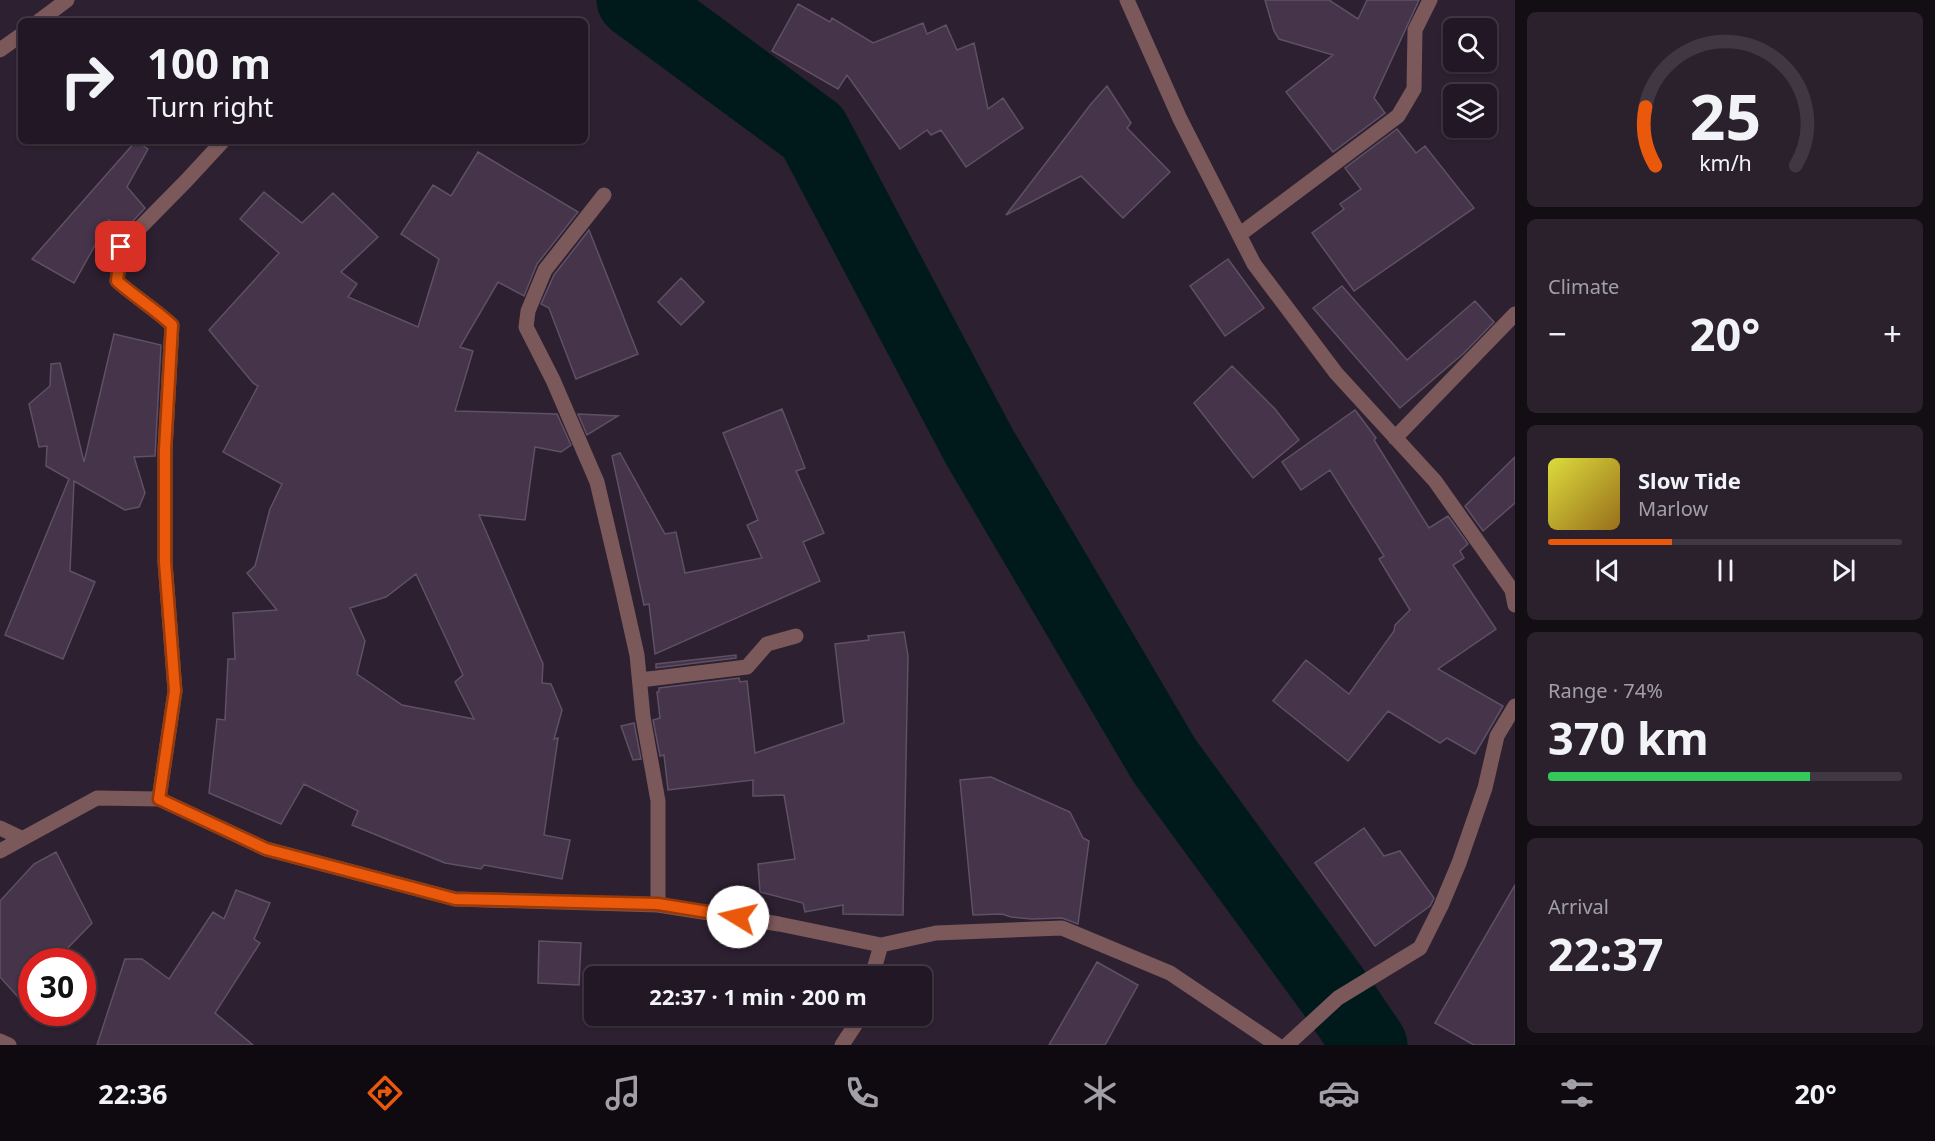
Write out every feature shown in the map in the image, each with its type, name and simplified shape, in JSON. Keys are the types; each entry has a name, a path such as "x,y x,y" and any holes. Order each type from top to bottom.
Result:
{"street":[{"path":"43,18 67,0"},
{"path":"1127,0 1180,119 1254,264 1336,373 1435,481 1514,595"},
{"path":"1239,235 1398,116 1414,89 1415,30 1430,0"},
{"path":"0,51 18,37"},
{"path":"159,799 175,691 165,562 165,450 172,325 149,304 117,281 118,263 121,247 219,144"},
{"path":"604,195 545,270 528,311 526,327 553,380 597,482 637,655 643,717 658,801 658,904"},
{"path":"1395,438 1515,314"},
{"path":"639,680 747,667 767,644 796,636"},
{"path":"1287,1045 1338,998 1420,948 1459,863 1485,788 1497,736 1515,706"},
{"path":"0,850 97,798 159,799 266,849 455,899 658,904 779,924 881,945 936,933 1062,928 1170,973 1277,1045"},
{"path":"0,828 21,838"},
{"path":"875,966 881,945"},
{"path":"842,1045 854,1026"},
{"path":"0,1041 9,1045"}],"building":[{"path":"1265,0 1329,0 1358,19 1367,0 1419,0 1374,98 1385,113 1333,152 1286,92 1333,55 1279,39 1274,31"},
{"path":"798,4 830,22 832,18 873,43 923,23 927,34 946,25 957,50 974,43 988,109 1003,98 1023,128 966,167 941,130 931,135 927,130 900,149 847,75 838,89 772,51"},
{"path":"1107,86 1131,123 1127,128 1170,172 1123,218 1081,176 1006,215 1091,104"},
{"path":"1397,129 1416,153 1425,146 1474,208 1354,291 1312,233 1344,209 1340,204 1361,189 1345,168"},
{"path":"133,144 140,144 148,149 127,187 145,208 123,232 109,220 74,283 32,259"},
{"path":"478,152 578,212 537,264 524,296 498,282 460,347 473,351 455,411 557,414 571,445 561,452 535,447 525,520 479,515 543,664 542,683 551,684 562,710 554,739 558,738 544,835 570,840 562,879 484,865 481,869 445,863 352,825 358,811 304,784 281,824 209,793 217,719 225,720 228,659 235,659 233,613 277,610 247,573 255,566 270,509 282,484 223,452 258,386 209,330 279,253 240,219 264,192 302,223 333,193 378,237 341,272 357,284 348,297 418,327 439,259 401,234 433,185 451,196","holes":["416,574 463,675 455,682 474,719 402,705 357,674 365,641 350,608 386,597"]},
{"path":"589,230 638,354 576,379 549,308 541,304 554,275"},
{"path":"1228,259 1264,308 1225,336 1190,286"},
{"path":"681,278 704,302 681,325 658,302"},
{"path":"1342,286 1407,360 1475,301 1494,322 1464,353 1400,408 1313,308"},
{"path":"114,334 161,345 155,456 134,457 145,493 139,507 125,510 74,481 70,571 95,582 63,659 5,635 69,479 46,466 47,446 39,447 29,404 50,386 51,364 60,363 84,462"},
{"path":"1232,366 1275,409 1299,440 1253,478 1194,403"},
{"path":"782,409 805,468 796,471 824,533 803,542 820,581 655,654 649,604 644,605 612,456 620,453 665,534 676,532 685,573 762,558 747,525 758,520 723,433"},
{"path":"1355,410 1376,438 1374,440 1429,528 1448,516 1468,544 1460,551 1464,558 1453,565 1496,629 1438,669 1503,706 1475,754 1447,738 1440,743 1388,711 1348,761 1273,701 1306,660 1349,694 1394,631 1395,625 1410,610 1379,559 1384,556 1330,470 1301,490 1282,462"},
{"path":"578,414 618,416 587,435"},
{"path":"1515,457 1515,503 1483,531 1465,506"},
{"path":"904,632 908,656 903,915 843,914 843,905 805,912 803,903 760,892 758,864 795,859 784,795 753,796 753,780 668,790 664,755 660,756 653,720 660,718 657,692 659,688 739,678 740,682 747,681 755,753 844,723 835,644 869,640 868,636"},
{"path":"736,655 736,658 656,668 656,664"},
{"path":"634,723 641,759 633,760 621,726"},
{"path":"991,777 1070,812 1083,838 1089,841 1078,924 1062,918 1032,919 1002,914 973,915 960,780"},
{"path":"1364,828 1384,856 1400,851 1434,898 1430,906 1375,946 1315,863"},
{"path":"56,852 92,923 68,948 18,948 18,997 0,977 0,901 34,864"},
{"path":"1515,885 1515,1045 1474,1045 1435,1023"},
{"path":"236,890 270,903 254,939 260,943 215,1013 253,1045 97,1045 125,959 142,959 169,979 213,912 224,919"},
{"path":"539,941 581,943 579,985 538,983"},
{"path":"1097,962 1138,985 1105,1045 1049,1045"}],"waterway":[{"path":"634,0 813,132 979,446 1164,760 1370,1045"}],"route":[{"path":"121,247 117,281 149,304 172,325 165,450 165,562 175,691 159,799 266,849 455,899 658,904 738,917"}]}
